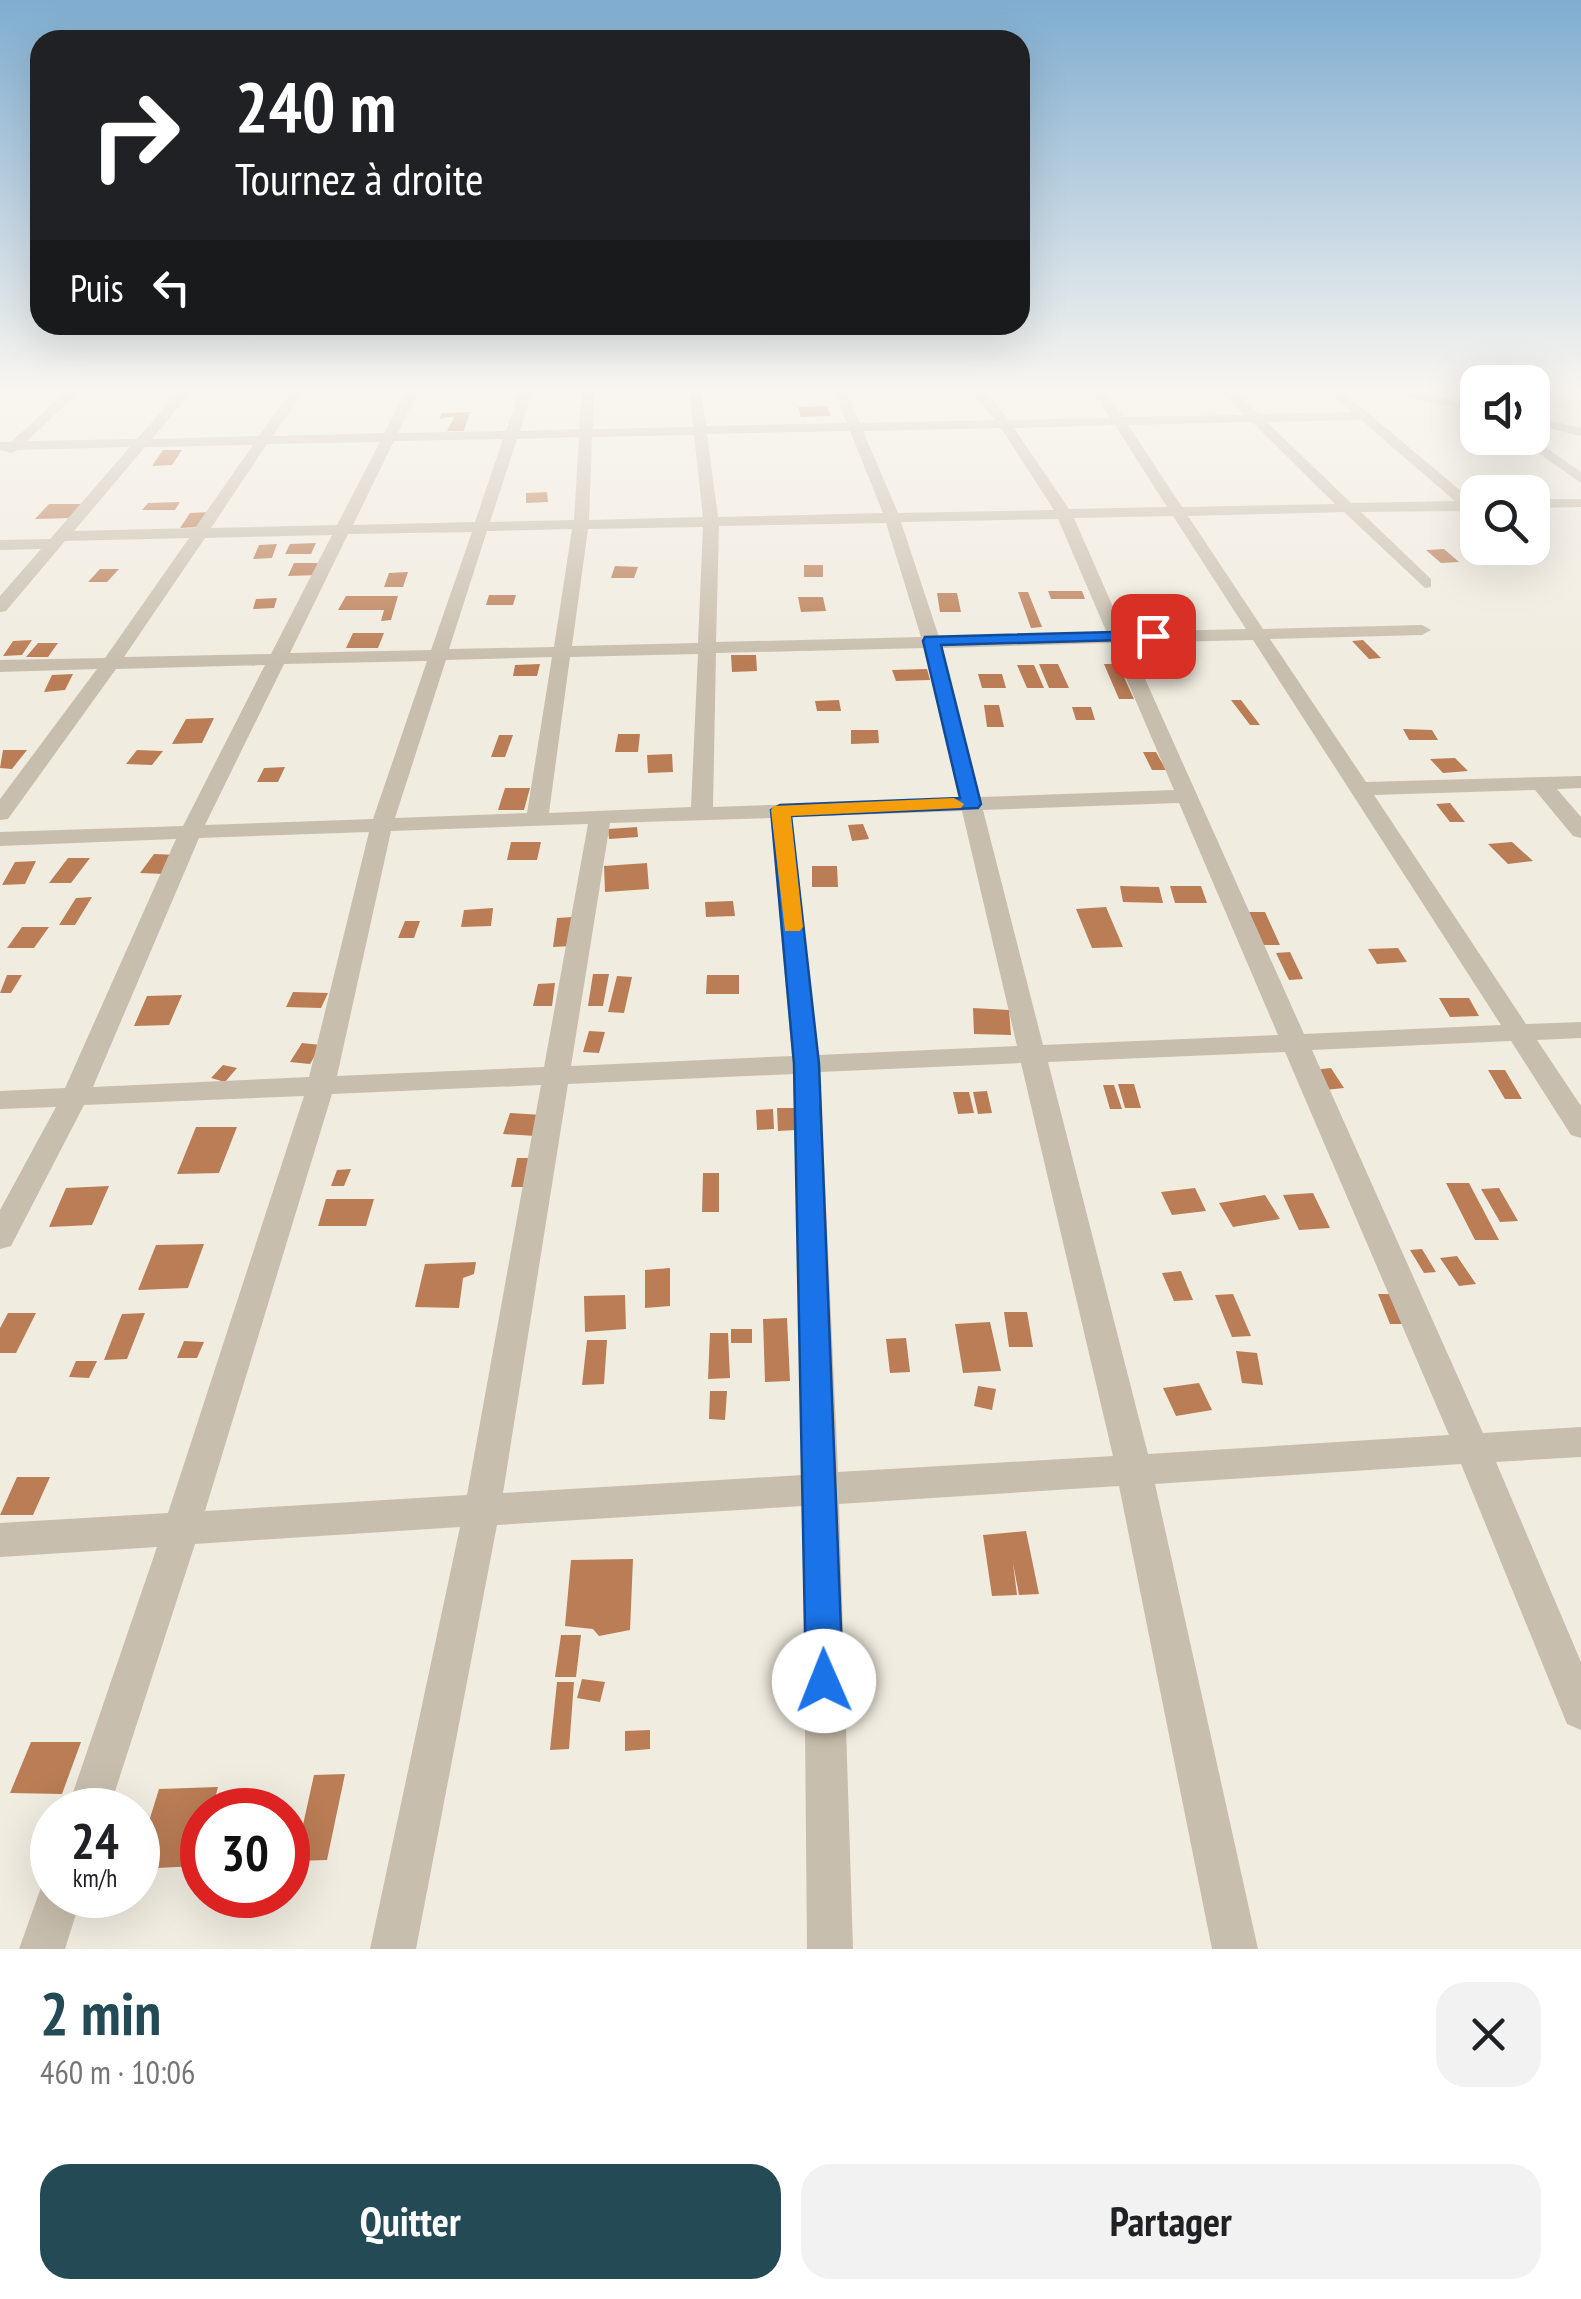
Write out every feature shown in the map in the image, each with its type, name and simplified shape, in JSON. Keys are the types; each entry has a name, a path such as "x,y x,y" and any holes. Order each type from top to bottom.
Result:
{"street":[{"path":"0,607 108,479"},
{"path":"0,814 111,663 234,479"},
{"path":"0,1238 75,1097 191,832 367,479"},
{"path":"95,1788 182,1530 320,1086 382,825 496,479"},
{"path":"537,820 565,652 585,479"},
{"path":"702,814 711,522 707,479"},
{"path":"877,479 931,641 1033,1054 1134,1470 1235,1949"},
{"path":"1041,479 1064,514 1188,796 1472,1448 1581,1710"},
{"path":"1157,479 1581,1128"},
{"path":"1320,479 1425,583"},
{"path":"1550,504 1581,503"},
{"path":"0,545 199,533 1460,506"},
{"path":"0,666 1422,630"},
{"path":"1359,790 1581,782"},
{"path":"1541,784 1581,831"},
{"path":"0,839 1188,796"},
{"path":"780,810 806,1064 821,1490 830,1949"},
{"path":"393,1949 482,1511 600,817"},
{"path":"0,1100 1581,1030"},
{"path":"0,1540 1581,1442"},
{"path":"42,1949 52,1918"}],"building":[{"path":"547,492 548,502 526,503 526,493"},
{"path":"180,502 175,510 142,510 148,503"},
{"path":"49,504 85,504 72,518 35,519"},
{"path":"210,512 200,527 180,528 190,513"},
{"path":"316,543 311,554 285,554 290,544"},
{"path":"277,544 272,558 253,559 259,545"},
{"path":"1444,549 1459,562 1441,563 1426,550"},
{"path":"294,563 323,563 318,575 288,576"},
{"path":"804,565 823,565 823,577 804,577"},
{"path":"615,566 638,567 634,578 611,578"},
{"path":"100,569 119,569 107,582 88,582"},
{"path":"408,572 403,587 384,587 389,573"},
{"path":"1048,591 1082,591 1085,599 1051,599"},
{"path":"1018,592 1028,592 1042,627 1031,628"},
{"path":"937,593 957,593 961,612 940,612"},
{"path":"489,595 516,595 513,605 486,605"},
{"path":"346,596 398,596 391,620 381,621 384,610 338,610"},
{"path":"798,597 823,597 826,611 801,612"},
{"path":"277,598 274,608 253,609 256,599"},
{"path":"353,633 384,633 378,648 346,648"},
{"path":"32,640 22,655 3,656 13,641"},
{"path":"1363,640 1381,658 1369,659 1352,641"},
{"path":"38,643 58,643 48,657 26,657"},
{"path":"731,655 756,655 757,671 732,672"},
{"path":"540,664 537,676 513,676 515,665"},
{"path":"1039,664 1058,664 1069,688 1049,688"},
{"path":"1104,664 1118,664 1134,699 1119,699"},
{"path":"1017,665 1034,665 1044,688 1027,688"},
{"path":"927,669 930,680 896,681 892,670"},
{"path":"73,674 65,690 44,692 52,675"},
{"path":"978,674 1002,674 1006,688 982,688"},
{"path":"839,700 841,711 817,711 815,701"},
{"path":"1231,700 1241,700 1260,725 1250,725"},
{"path":"984,705 999,705 1004,727 987,727"},
{"path":"1072,707 1091,707 1095,720 1076,720"},
{"path":"214,718 202,743 172,744 186,719"},
{"path":"1403,729 1432,730 1438,740 1409,740"},
{"path":"851,730 878,730 879,743 851,744"},
{"path":"618,734 640,734 638,752 615,752"},
{"path":"499,735 513,735 505,757 491,757"},
{"path":"3,750 27,750 12,769 0,768"},
{"path":"137,750 163,751 152,765 126,764"},
{"path":"1143,752 1156,752 1166,770 1152,770"},
{"path":"672,754 673,772 648,773 647,755"},
{"path":"1455,758 1468,771 1443,773 1430,759"},
{"path":"285,767 278,782 257,782 264,768"},
{"path":"505,788 530,788 524,810 498,810"},
{"path":"1450,803 1465,822 1450,822 1436,804"},
{"path":"863,824 869,839 852,841 848,825"},
{"path":"637,827 638,837 609,839 608,829"},
{"path":"511,842 541,842 537,860 507,860"},
{"path":"1512,842 1533,861 1508,864 1488,844"},
{"path":"154,854 178,855 164,874 140,873"},
{"path":"68,858 90,858 71,883 49,883"},
{"path":"36,861 25,884 2,885 15,862"},
{"path":"647,863 649,889 605,892 604,866"},
{"path":"812,866 837,866 838,887 812,887"},
{"path":"1120,886 1159,887 1163,903 1123,902"},
{"path":"1170,886 1201,886 1207,903 1175,903"},
{"path":"92,897 75,925 59,925 76,898"},
{"path":"733,901 735,916 706,917 705,902"},
{"path":"1106,907 1123,947 1092,948 1076,909"},
{"path":"493,908 491,926 461,927 464,910"},
{"path":"1244,912 1265,912 1280,945 1258,945"},
{"path":"573,917 571,946 553,947 557,918"},
{"path":"405,921 420,921 414,938 398,938"},
{"path":"22,927 49,927 34,948 7,948"},
{"path":"1398,948 1407,962 1377,964 1368,949"},
{"path":"1290,952 1303,979 1289,980 1276,953"},
{"path":"593,974 609,974 603,1006 588,1006"},
{"path":"7,975 22,975 11,993 0,993"},
{"path":"707,975 739,975 739,994 706,994"},
{"path":"617,976 632,977 624,1013 608,1012"},
{"path":"555,983 552,1006 533,1006 538,984"},
{"path":"293,992 328,993 321,1008 286,1007"},
{"path":"182,995 169,1025 134,1026 147,996"},
{"path":"1439,998 1469,998 1479,1016 1450,1017"},
{"path":"973,1008 1009,1010 1011,1035 974,1034"},
{"path":"589,1031 605,1032 599,1053 583,1052"},
{"path":"302,1043 321,1045 310,1064 290,1062"},
{"path":"223,1065 237,1068 225,1082 211,1078"},
{"path":"1331,1068 1344,1088 1325,1090 1313,1070"},
{"path":"1488,1070 1505,1070 1522,1099 1505,1099"},
{"path":"1118,1084 1134,1084 1141,1108 1125,1108"},
{"path":"1103,1085 1114,1085 1122,1109 1110,1109"},
{"path":"987,1091 992,1113 978,1114 973,1092"},
{"path":"953,1092 969,1092 974,1113 958,1114"},
{"path":"777,1108 795,1108 796,1130 778,1131"},
{"path":"773,1109 774,1129 757,1130 756,1110"},
{"path":"510,1113 542,1115 536,1136 503,1134"},
{"path":"196,1127 237,1127 219,1173 177,1174"},
{"path":"517,1158 531,1158 526,1187 511,1187"},
{"path":"351,1169 344,1186 331,1186 337,1170"},
{"path":"703,1173 719,1173 719,1212 702,1212"},
{"path":"1446,1183 1469,1183 1499,1240 1475,1240"},
{"path":"109,1186 92,1225 49,1227 66,1188"},
{"path":"1195,1188 1206,1211 1172,1215 1161,1192"},
{"path":"1499,1188 1518,1221 1500,1222 1481,1189"},
{"path":"1313,1193 1330,1228 1299,1230 1283,1195"},
{"path":"1265,1195 1280,1219 1233,1227 1219,1203"},
{"path":"326,1199 374,1199 366,1226 318,1226"},
{"path":"204,1244 188,1288 138,1290 156,1245"},
{"path":"1422,1249 1436,1272 1424,1273 1410,1250"},
{"path":"1457,1256 1476,1284 1459,1286 1440,1258"},
{"path":"476,1262 474,1274 463,1278 459,1308 415,1307 425,1264"},
{"path":"670,1268 670,1306 645,1308 645,1270"},
{"path":"1181,1271 1193,1300 1174,1301 1162,1273"},
{"path":"1233,1294 1251,1336 1232,1337 1215,1295"},
{"path":"1378,1294 1397,1294 1410,1324 1390,1324"},
{"path":"625,1295 626,1329 585,1332 584,1296"},
{"path":"1004,1312 1027,1312 1033,1347 1009,1347"},
{"path":"8,1313 36,1313 16,1353 0,1353 0,1328"},
{"path":"145,1313 127,1359 104,1360 122,1314"},
{"path":"787,1318 790,1381 765,1382 763,1319"},
{"path":"990,1322 1001,1371 963,1373 955,1324"},
{"path":"731,1329 752,1329 752,1343 731,1343"},
{"path":"710,1333 728,1333 730,1378 708,1379"},
{"path":"906,1338 910,1372 890,1373 886,1339"},
{"path":"587,1340 607,1340 604,1384 582,1385"},
{"path":"184,1341 204,1342 197,1358 177,1358"},
{"path":"1236,1351 1257,1353 1263,1385 1242,1383"},
{"path":"76,1361 97,1361 89,1378 69,1377"},
{"path":"1199,1383 1212,1410 1176,1416 1163,1388"},
{"path":"978,1386 996,1389 992,1410 974,1406"},
{"path":"710,1391 727,1391 725,1420 709,1419"},
{"path":"17,1477 50,1477 33,1515 0,1515"},
{"path":"1026,1531 1039,1594 1019,1595 1013,1563 1017,1595 992,1596 983,1535"},
{"path":"633,1559 630,1630 599,1636 593,1629 565,1626 571,1560"},
{"path":"561,1635 581,1635 576,1677 555,1677"},
{"path":"582,1679 605,1682 600,1702 577,1698"},
{"path":"557,1682 574,1682 569,1749 550,1750"},
{"path":"650,1730 650,1749 625,1751 625,1731"},
{"path":"31,1742 81,1742 64,1788 30,1788 30,1793 10,1793"},
{"path":"345,1774 327,1860 310,1861 310,1793 314,1775"},
{"path":"180,1788 180,1867 160,1868 160,1789"}],"slow traffic":[{"path":"792,927 780,810 954,804"}],"route":[{"path":"824,1681 806,1064 780,810 972,804 931,641 1153,636"}]}
